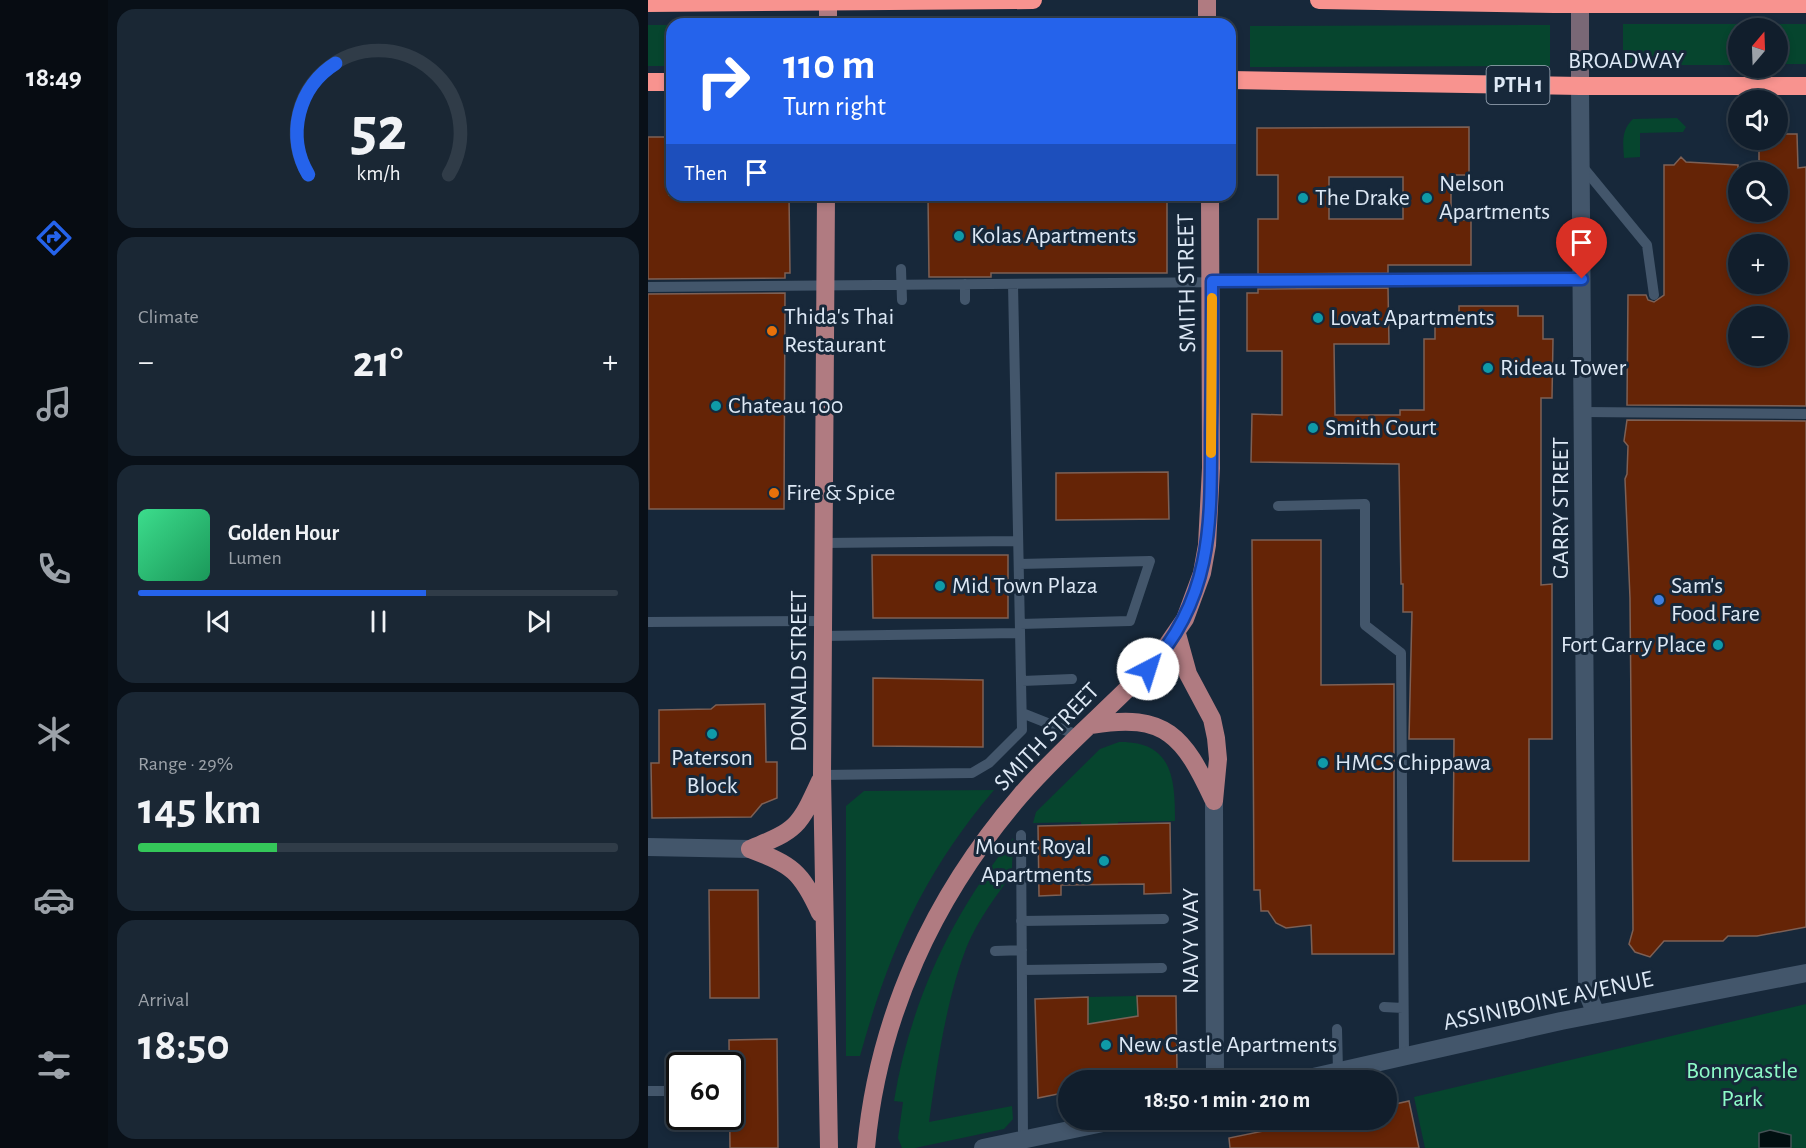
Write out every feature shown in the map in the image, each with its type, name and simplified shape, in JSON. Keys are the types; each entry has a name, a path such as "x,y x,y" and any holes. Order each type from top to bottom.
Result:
{"highway":[{"path":"648,3 1033,0"},
{"path":"1319,0 1806,4"},
{"name":"BROADWAY","path":"1236,80 1580,86 1806,86"},
{"path":"648,82 666,82"}],"main road":[{"path":"1207,0 1207,18"},
{"path":"828,1 828,18"},
{"name":"DONALD STREET","path":"826,201 822,775 829,1148"},
{"name":"SMITH STREET","path":"866,1148 876,1078 906,980 944,900 970,858 1021,795 1153,664 1177,634 1194,598 1207,545 1211,490 1210,201"},
{"path":"1177,634 1188,674 1212,719 1218,759 1214,801"},
{"path":"1086,730 1126,721 1160,728 1190,753 1214,801"},
{"path":"750,849 776,839 800,824 822,775"},
{"path":"750,849 781,861 802,878 824,921"}],"street":[{"name":"GARRY STREET","path":"1580,2 1587,992 1596,1014"},
{"name":"NAVY WAY","path":"1214,801 1215,1070"},
{"path":"648,847 750,849"},
{"name":"ASSINIBOINE AVENUE","path":"1342,1070 1596,1014 1806,973"},
{"path":"983,1148 1035,1142 1080,1130"}],"lane":[{"path":"1580,163 1647,245 1654,295"},
{"path":"901,269 902,300"},
{"path":"648,287 1582,279"},
{"path":"964,284 965,300"},
{"path":"822,775 972,773 989,762 1022,730 1013,284"},
{"path":"1584,412 1806,414"},
{"path":"1278,506 1365,504 1365,625 1401,653 1404,1056"},
{"path":"823,543 1018,541"},
{"path":"648,622 823,629 1020,629 1130,621 1150,561 1019,564"},
{"path":"1022,681 1072,679"},
{"path":"1022,713 1086,730"},
{"path":"1021,836 1022,970 1035,1142"},
{"path":"1021,921 1164,919"},
{"path":"995,951 1022,950"},
{"path":"1022,970 1162,968"},
{"path":"1384,1007 1403,1008"},
{"path":"1337,1029 1338,1070"},
{"path":"648,1091 666,1091"}],"green space":[{"path":"1623,24 1728,24 1728,65 1623,65"},
{"path":"1788,24 1806,24 1806,64 1788,64"},
{"path":"648,25 666,25 666,66 648,66"},
{"path":"1550,25 1550,66 1250,67 1250,26"},
{"path":"1677,118 1686,127 1683,132 1640,133 1640,157 1624,158 1625,132 1633,119"},
{"path":"1119,742 1137,743 1151,748 1160,755 1172,777 1175,821 1118,822 1118,837 1082,837 1081,822 1033,823 1036,812 1100,749"},
{"path":"994,790 947,852 928,883 896,948 860,1056 846,1056 846,806 864,791"},
{"path":"1013,838 1012,868 1014,872 995,898 967,946 953,988 943,1033 929,1122 1012,1106 1013,1119 1004,1129 915,1148 902,1148 898,1138 903,1102 894,1101 901,1065 922,995 952,929 970,898"},
{"path":"1137,996 1138,1016 1088,1024 1088,997"},
{"name":"Bonnycastle Park","path":"1806,1004 1806,1148 1425,1148 1414,1097"}],"shaded area":[{"path":"1770,1130 1791,1135 1791,1148 1759,1148 1759,1133"}],"building":[{"path":"1469,127 1469,175 1451,175 1451,220 1471,220 1471,265 1388,265 1388,273 1258,274 1258,219 1278,219 1278,175 1257,175 1257,128","holes":["1329,177 1403,177 1403,219 1329,219"]},
{"path":"1788,134 1797,134 1798,168 1806,167 1806,406 1627,405 1628,295 1646,295 1648,300 1654,302 1664,295 1664,165 1674,165 1681,157 1686,162 1728,164 1728,222 1788,222 1788,162 1759,162 1759,150 1788,150"},
{"path":"648,137 666,137 666,201 789,201 790,273 785,273 785,278 648,279"},
{"path":"928,201 1167,201 1167,273 991,273 991,277 929,277"},
{"path":"1388,288 1389,344 1334,344 1335,415 1400,415 1400,410 1424,410 1424,339 1435,339 1435,316 1459,316 1459,306 1518,306 1518,316 1543,316 1543,339 1553,339 1552,398 1541,398 1541,585 1552,584 1552,739 1529,739 1529,861 1453,861 1454,739 1409,739 1412,612 1403,612 1399,464 1251,462 1252,414 1282,415 1282,351 1247,351 1247,293 1258,293 1258,289"},
{"name":"Chateau 100","path":"785,293 784,509 649,509 648,294"},
{"name":"Fort Garry Place","path":"1627,420 1806,421 1806,927 1757,936 1728,936 1723,941 1664,941 1650,957 1635,952 1629,944 1633,930 1630,598 1625,479 1628,446 1624,441"},
{"path":"1168,472 1169,519 1056,520 1056,473"},
{"name":"HMCS Chippawa","path":"1252,540 1321,540 1321,685 1394,684 1394,954 1312,954 1311,925 1286,928 1276,923 1268,911 1261,911 1260,890 1254,890"},
{"name":"Mid Town Plaza","path":"872,555 1008,555 1008,618 873,618"},
{"path":"873,678 983,680 983,747 873,746"},
{"path":"765,704 766,762 777,762 777,798 762,804 751,817 652,818 651,763 659,763 659,710 711,709 716,705"},
{"name":"Mount Royal Apartments","path":"1170,823 1171,893 1144,894 1144,884 1061,885 1061,895 1039,896 1038,826"},
{"path":"709,890 758,890 759,998 710,998"},
{"name":"New Castle Apartments","path":"1137,996 1176,996 1177,1070 1058,1070 1058,1094 1038,1098 1035,999 1088,997 1088,1024 1138,1016"},
{"path":"777,1039 778,1148 730,1148 730,1130 744,1130 744,1052 729,1052 729,1040"},
{"path":"1409,1101 1419,1148 1230,1148 1229,1138 1269,1130 1397,1130 1397,1104"}],"slow traffic":[{"path":"1211,453 1212,298"}],"place":[{"name":"The Drake","path":"1303,198"},
{"name":"Nelson Apartments","path":"1427,198"},
{"name":"Kolas Apartments","path":"959,236"},
{"name":"Lovat Apartments","path":"1318,318"},
{"name":"Thida's Thai Restaurant","path":"772,331"},
{"name":"Rideau Tower","path":"1488,368"},
{"name":"Chateau 100","path":"716,406"},
{"name":"Smith Court","path":"1313,428"},
{"name":"Fire & Spice","path":"774,493"},
{"name":"Mid Town Plaza","path":"940,586"},
{"name":"Sam's Food Fare","path":"1659,600"},
{"name":"Fort Garry Place","path":"1718,645"},
{"name":"Paterson Block","path":"712,734"},
{"name":"HMCS Chippawa","path":"1323,763"},
{"name":"Mount Royal Apartments","path":"1104,861"},
{"name":"New Castle Apartments","path":"1106,1045"}],"route":[{"path":"1148,669 1177,634 1185,619 1202,573 1207,545 1211,490 1212,281 1403,282 1582,279"}]}
